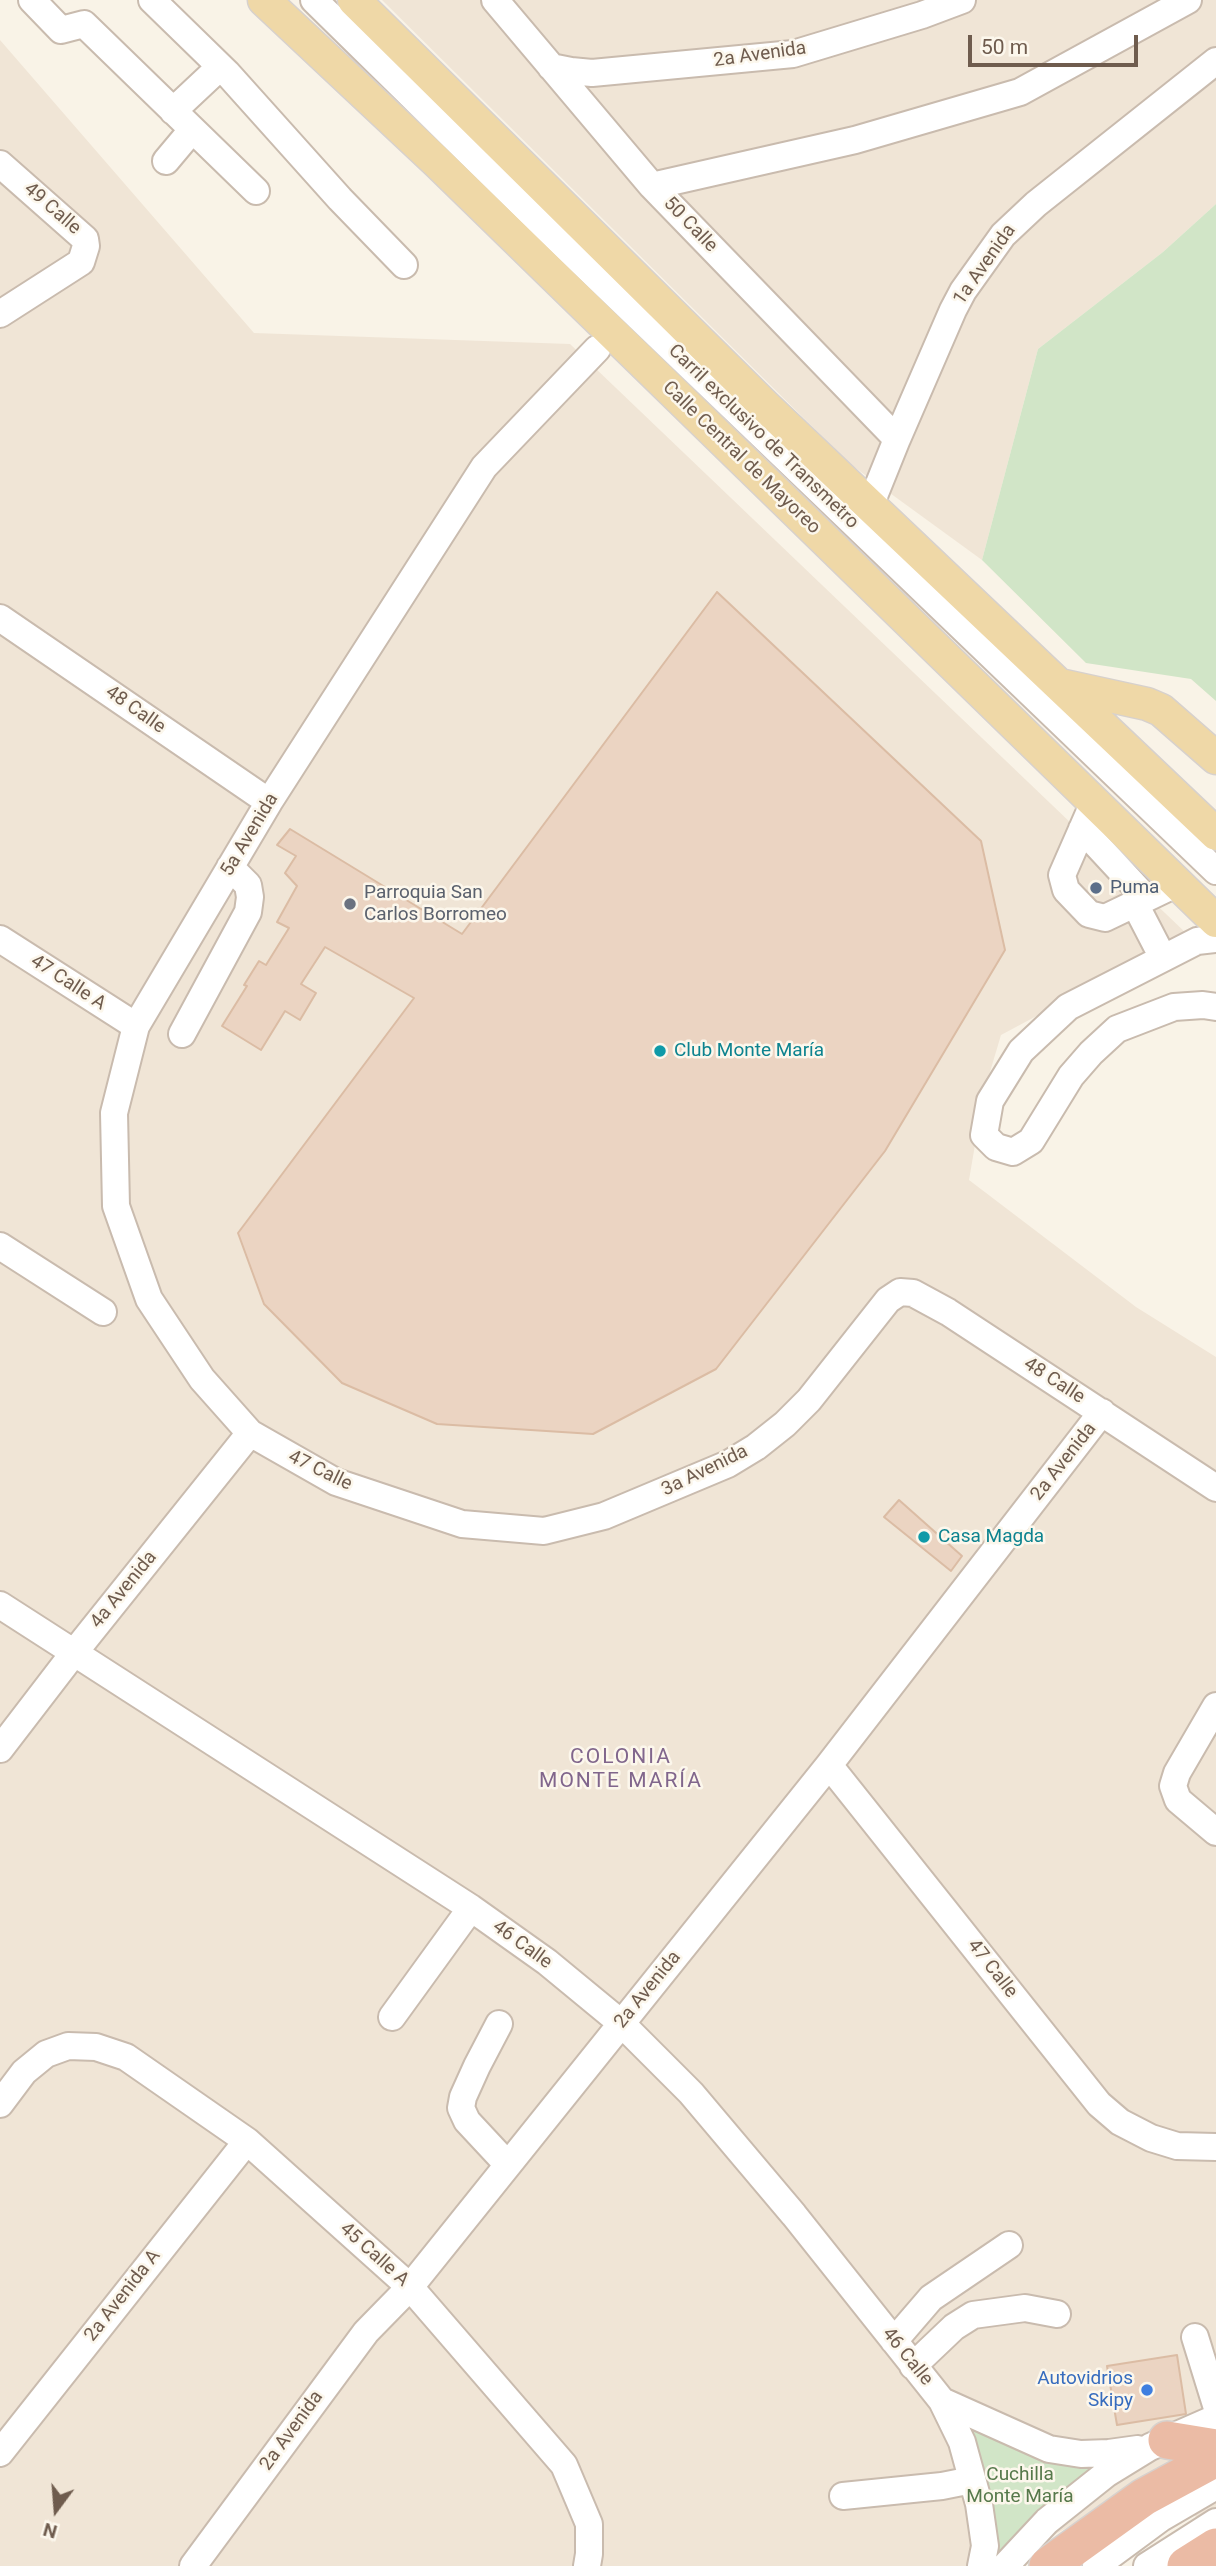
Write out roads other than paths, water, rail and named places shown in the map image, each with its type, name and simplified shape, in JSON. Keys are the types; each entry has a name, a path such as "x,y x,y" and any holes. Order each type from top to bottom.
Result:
{"highway":[{"path":"1158,2444 1216,2448"},
{"path":"1048,2566 1144,2497 1216,2458"},
{"path":"1186,2566 1216,2547"}],"main road":[{"name":"Calle Central de Mayoreo","path":"264,0 446,171 1088,816 1178,883 1216,920"},
{"path":"354,0 870,506 1216,834"},
{"path":"1058,684 1161,710 1216,758"}],"street":[{"path":"32,0 61,30 84,24 256,191"},
{"path":"152,0 220,67 404,265"},
{"name":"Carril exclusivo de Transmetro","path":"314,0 550,233 1216,871"},
{"name":"50 Calle","path":"495,0 652,186 897,439"},
{"name":"2a Avenida","path":"551,66 592,73 786,55 922,15 962,0"},
{"path":"652,186 855,140 1020,92 1188,0"},
{"name":"1a Avenida","path":"870,506 963,291 1003,236 1036,204 1216,61"},
{"path":"173,111 220,67"},
{"path":"166,161 192,130"},
{"name":"49 Calle","path":"0,164 85,239 85,253 80,262 0,314"},
{"name":"5a Avenida","path":"202,1379 149,1299 116,1206 114,1113 136,1026 269,802 484,467 597,349"},
{"name":"48 Calle","path":"0,618 269,802"},
{"path":"1088,816 1141,901 1163,958"},
{"path":"1088,816 1062,876 1066,890 1089,914 1105,918 1178,883"},
{"path":"182,1034 248,912 248,885 230,867"},
{"name":"47 Calle A","path":"0,939 136,1026"},
{"path":"1216,939 1197,941 1068,1007 1021,1051 990,1101 984,1135 996,1147 1013,1152 1031,1141 1071,1076 1116,1029 1174,1007 1216,1007"},
{"path":"0,1246 103,1312"},
{"name":"48 Calle","path":"888,1300 900,1292 913,1293 948,1312 1216,1488"},
{"name":"3a Avenida","path":"462,1524 544,1531 604,1516 727,1464 785,1424 808,1400 888,1300"},
{"name":"47 Calle","path":"202,1379 250,1433 336,1482 462,1524"},
{"name":"2a Avenida","path":"193,2566 366,2332 410,2287 829,1765 1102,1412"},
{"name":"4a Avenida","path":"0,1749 250,1433"},
{"name":"46 Calle","path":"0,1605 471,1908 547,1962 621,2023 691,2093 794,2215 942,2401 962,2442 983,2519 985,2546 981,2566"},
{"path":"1216,1706 1177,1773 1173,1786 1178,1800 1216,1832"},
{"name":"47 Calle","path":"829,1765 1099,2104 1120,2122 1151,2138 1177,2146 1216,2147"},
{"path":"392,2017 471,1908"},
{"path":"499,2024 477,2066 461,2108 467,2121 508,2165"},
{"name":"45 Calle A","path":"0,2104 24,2072 46,2054 68,2046 96,2046 126,2057 247,2141 410,2287 564,2465 589,2524 588,2560"},
{"name":"2a Avenida A","path":"0,2454 200,2197 247,2141"},
{"path":"894,2341 931,2298 1009,2245"},
{"path":"913,2366 954,2327 972,2315 1025,2308 1057,2314"},
{"path":"1195,2337 1216,2405"},
{"name":"46 Calle","path":"942,2401 1049,2449 1082,2454 1109,2454 1158,2444"},
{"path":"1005,2566 1047,2521 1116,2468 1158,2444 1216,2418"},
{"path":"843,2496 942,2486 972,2480"},
{"path":"1096,2566 1161,2518 1216,2486"},
{"path":"1147,2566 1216,2522"}],"place":[{"name":"Puma","path":"1096,888"},
{"name":"Parroquia San Carlos Borromeo","path":"350,904"},
{"name":"Club Monte María","path":"660,1051"},
{"name":"Casa Magda","path":"924,1537"},
{"name":"Autovidrios Skipy","path":"1147,2390"}],"district":[{"name":"COLONIA MONTE MARÍA","path":"621,1770"}],"park label":[{"name":"Cuchilla Monte María","path":"1020,2486"}]}
